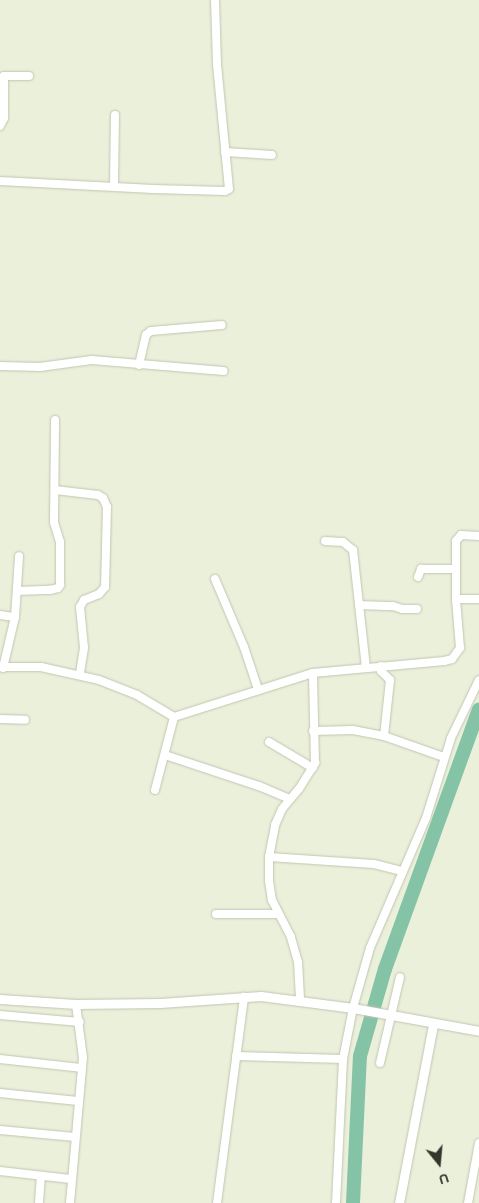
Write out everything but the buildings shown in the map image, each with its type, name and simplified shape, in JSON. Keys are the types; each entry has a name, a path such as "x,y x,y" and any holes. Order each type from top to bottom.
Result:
{"street":[{"path":"0,182 228,190 230,185 217,64 215,0"},
{"path":"0,126 4,118 4,76 29,76"},
{"path":"114,186 115,116"},
{"path":"226,152 272,155"},
{"path":"139,366 146,336 151,331 222,325"},
{"path":"0,366 40,367 92,360 139,366 224,371"},
{"path":"17,591 50,590 58,588 60,585 60,542 54,522 55,420"},
{"path":"55,490 98,495 103,498 107,507 105,586 99,594 84,600 80,607 84,648 80,674"},
{"path":"19,556 15,617 1,668 41,667 80,674 137,695 174,717 313,673 452,659 460,648 456,599 458,538 463,535 479,536"},
{"path":"325,541 343,542 353,550 366,667"},
{"path":"418,577 422,569 456,569"},
{"path":"215,579 244,647 258,689"},
{"path":"456,599 479,599"},
{"path":"358,605 417,609"},
{"path":"0,615 15,617"},
{"path":"380,666 381,671 390,680 384,736"},
{"path":"300,999 298,962 291,937 272,900 268,857 275,825 282,809 299,789 314,766 313,673"},
{"path":"336,1203 343,1059 370,948 426,818 444,757 479,680"},
{"path":"155,790 174,717"},
{"path":"0,719 25,720"},
{"path":"313,731 354,730 384,736 444,757"},
{"path":"269,742 314,766"},
{"path":"164,755 259,786 289,799"},
{"path":"268,857 374,864 402,872"},
{"path":"216,914 278,914"},
{"path":"380,1063 389,1015 400,977"},
{"path":"217,1203 244,996"},
{"path":"0,999 76,1004 160,1003 244,996 300,999 479,1031"},
{"path":"70,1203 83,1058 80,1022 76,1004"},
{"path":"0,1015 80,1022"},
{"path":"400,1203 433,1024"},
{"path":"236,1056 343,1059"},
{"path":"0,1058 81,1068"},
{"path":"0,1093 78,1101"},
{"path":"0,1130 75,1137"},
{"path":"468,1203 479,1142"},
{"path":"0,1172 71,1179"},
{"path":"39,1203 41,1176"}],"waterway":[{"path":"353,1203 360,1056 385,969 479,709"}]}
